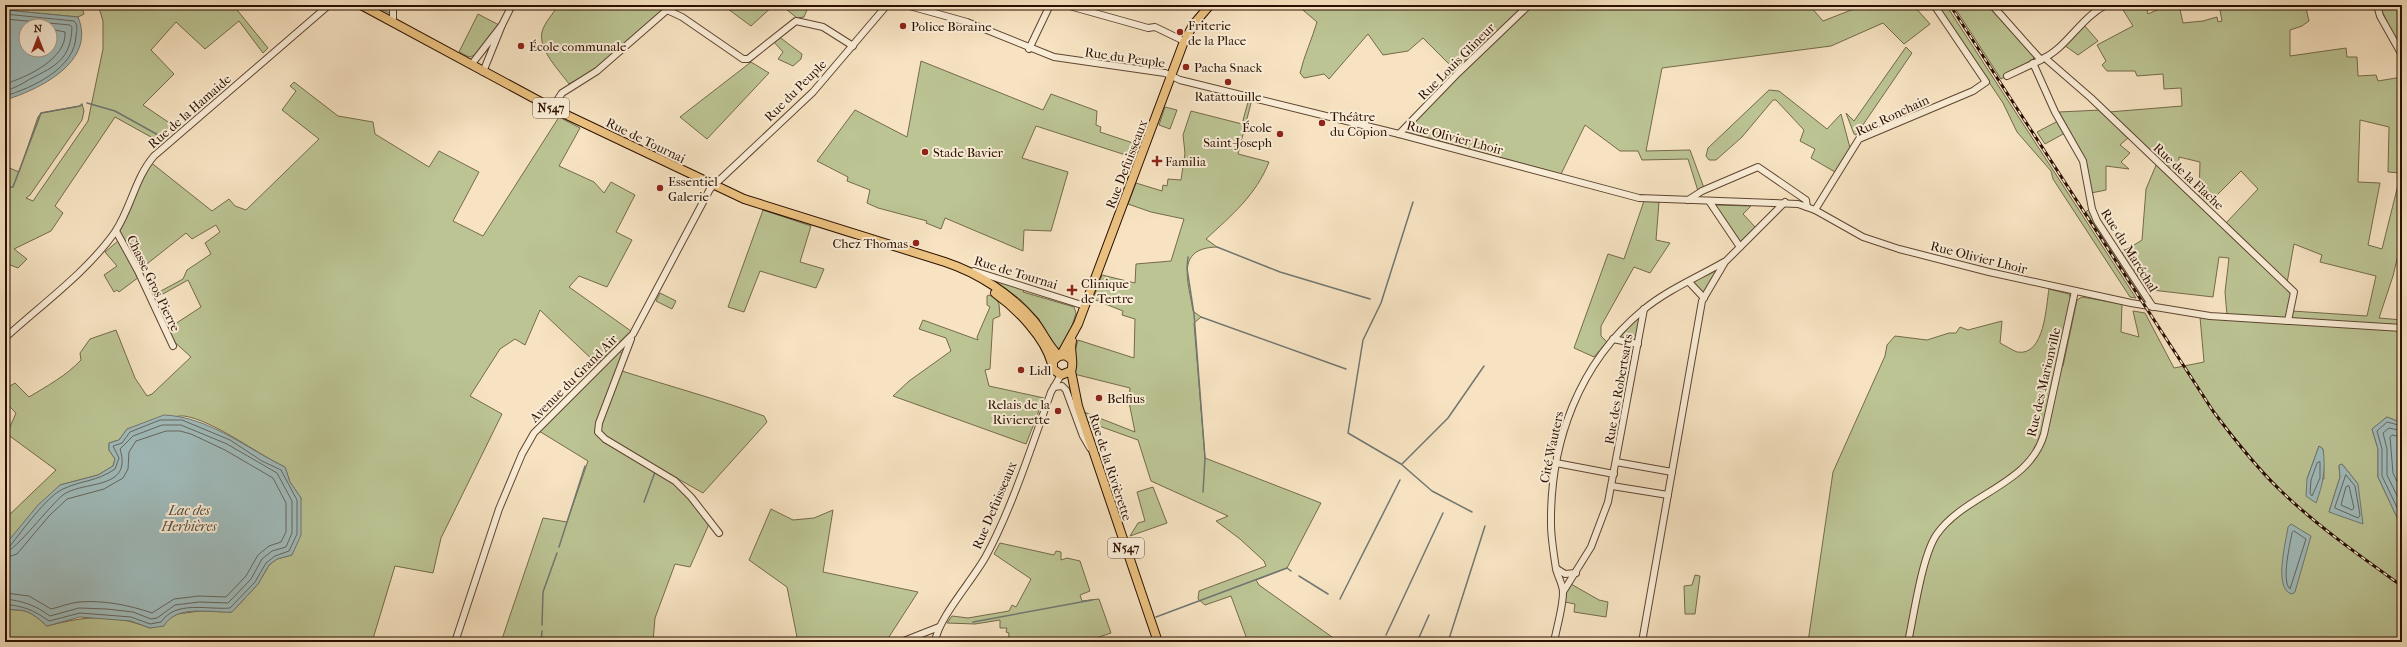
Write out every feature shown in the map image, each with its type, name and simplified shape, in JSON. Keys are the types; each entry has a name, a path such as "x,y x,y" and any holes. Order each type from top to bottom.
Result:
{"main road":[{"name":"Rue de Tournai","path":"360,5 552,108 713,186 781,212 962,268 1013,300 1034,321 1060,355"},
{"name":"Rue Defuisseaux","path":"1060,371 1072,360 1070,347 1073,336 1184,41 1193,25 1210,5"},
{"name":"Rue de Tournai","path":"937,260 978,282 1007,303 1036,335 1060,371"},
{"name":"Rue Defuisseaux","path":"1060,371 1060,355 1073,336"},
{"path":"1060,355 1068,356 1072,360"},
{"name":"Rue de la Rivièrette","path":"1060,371 1074,391 1158,642"}],"street":[{"name":"Rue de la Hamaide","path":"5,338 93,258 116,231 142,172 154,156 329,5"},
{"path":"393,5 393,23"},
{"path":"483,72 502,25 512,5"},
{"name":"Rue du Peuple","path":"713,186 813,92 887,5"},
{"name":"Rue du Peuple","path":"906,5 967,22 1030,49 1054,57 1163,72 1171,76"},
{"path":"1030,49 1050,5"},
{"path":"1066,5 1148,28 1156,27 1184,41"},
{"name":"Rue Louis Glineur","path":"1399,134 1529,5"},
{"name":"Rue Ronchain","path":"1815,210 1859,139 1973,91 1986,82 1934,5"},
{"path":"1992,5 2043,59"},
{"path":"2007,76 2043,59 2070,37 2083,21 2106,5"},
{"path":"2377,5 2380,16 2402,55"},
{"path":"552,108 562,93 597,71 667,10 682,17 743,60 748,59 796,21 823,27 853,46"},
{"path":"471,65 502,25"},
{"name":"Rue de la Flache","path":"2043,59 2091,98 2294,292 2288,321"},
{"name":"Rue du Maréchal","path":"2033,63 2055,112 2083,161 2092,209 2097,221 2153,307 2210,316 2402,328"},
{"name":"Rue Olivier Lhoir","path":"1171,76 1180,80 1399,134 1639,198 1785,202 1807,207 1875,242 1989,272 2153,307"},
{"path":"1688,200 1702,191 1758,167 1806,200 1807,207"},
{"name":"Avenue du Grand Air","path":"455,642 499,508 529,440 541,424 633,334 713,186"},
{"path":"1709,201 1740,247"},
{"name":"Cité Wauters","path":"1642,642 1704,298 1725,262 1785,202"},
{"name":"Chasse Gros Pierre","path":"116,231 138,272 173,346"},
{"name":"Cité Wauters","path":"1558,642 1555,637 1563,592 1556,569 1551,514 1556,463 1563,430 1574,399 1595,362 1613,339 1644,309 1725,262"},
{"name":"Rue de Tournai","path":"962,268 1085,306"},
{"path":"1689,282 1704,298"},
{"name":"Rue des Marionville","path":"1908,642 1929,551 1934,538 1949,521 2022,469 2039,449 2044,434 2075,291"},
{"name":"Rue des Robertsarts","path":"1563,592 1591,547 1612,486 1644,309"},
{"path":"633,334 599,423 598,432 605,439 675,481 691,497 719,533"},
{"path":"1613,339 1638,344"},
{"name":"Rue Defuisseaux","path":"935,642 939,627 979,568 997,533 1060,371"},
{"path":"1053,390 1062,386 1066,390 1083,436 1095,454"},
{"path":"1616,462 1672,472"},
{"path":"1556,463 1614,474"},
{"path":"1612,486 1668,495"},
{"path":"1556,569 1565,574 1576,573"},
{"path":"901,642 939,627"}],"green space":[{"path":"5,5 81,5 84,14 78,17 5,10"},
{"path":"98,5 233,5 268,48 263,53 239,21 205,49 176,22 151,50 174,74 143,105 177,128 160,142 115,117 55,206 63,213 51,231 14,249 27,259 18,268 5,263 5,166 19,172 38,117 41,113 80,106 82,104 84,111 82,120 30,195 26,198 33,201 88,121 103,49 103,21"},
{"path":"373,5 391,5 390,13 389,13"},
{"path":"558,5 663,5 664,9 595,70 569,84 546,53 542,39 543,29"},
{"path":"731,5 774,5 751,26 728,9"},
{"path":"781,5 809,5 804,17 797,18"},
{"path":"1297,5 1809,5 1823,21 1864,5 1913,5 1930,24 1904,44 1883,23 1831,46 1662,68 1646,151 1690,150 1704,188 1698,191 1688,159 1642,160 1638,151 1620,151 1585,125 1561,174 1404,131 1459,74 1423,38 1408,51 1383,55 1368,34 1329,79 1324,74 1304,78 1300,73 1317,22"},
{"path":"1937,5 1946,5 2136,298 2130,297 2053,179 2051,171 2017,132 2003,103"},
{"path":"1953,5 1990,5 2034,55 2033,62 2001,79"},
{"path":"2120,5 2146,5 2148,14 2159,9 2158,5 2163,5 2164,8 2179,5 2183,23 2203,21 2217,17 2218,22 2222,21 2219,5 2297,5 2306,8 2309,21 2302,26 2290,30 2290,56 2346,48 2347,57 2357,57 2358,76 2376,75 2378,81 2402,77 2402,238 2393,276 2379,318 2402,320 2402,325 2292,319 2292,311 2367,316 2376,276 2320,262 2322,255 2294,244 2287,283 2226,223 2258,189 2241,171 2207,205 2199,197 2200,162 2179,157 2178,178 2109,112 2182,106 2181,88 2164,89 2163,74 2137,76 2135,71 2107,71 2102,65 2106,61 2097,45 2133,26","holes":["2360,120 2389,127 2388,172 2401,173 2382,249 2368,245 2380,183 2358,182"]},
{"path":"2379,5 2402,5 2402,52"},
{"path":"478,14 499,25 476,55 469,57 459,52"},
{"path":"2083,24 2098,41 2078,55 2064,45"},
{"path":"778,36 802,54 801,59 793,66 778,59 783,52 773,41"},
{"path":"1906,47 1912,53 1856,135 1854,134 1846,113 1854,121"},
{"name":"Stade Bavier","path":"921,61 1043,110 1051,94 1097,111 1096,125 1101,127 1100,132 1139,145 1135,158 1036,126 1022,158 1068,172 1051,231 1024,230 1023,251 945,218 941,229 926,223 927,221 878,208 867,203 870,190 847,181 848,177 817,161 855,110 907,137"},
{"path":"751,62 769,73 707,139 680,117"},
{"path":"294,82 338,116 373,122 375,134 429,167 439,151 479,172 453,221 483,236 559,117 580,128 559,166 594,182 604,193 611,182 635,195 616,232 632,240 607,287 579,276 569,287 631,331 597,364 540,310 525,345 515,339 500,349 470,396 502,414 441,538 433,573 395,566 372,642 5,642 5,608 28,612 37,617 47,626 87,618 111,618 136,623 150,628 177,614 200,611 232,612 258,584 269,565 277,559 292,555 301,498 290,482 285,467 221,430 196,419 184,416 164,419 127,429 119,440 109,443 109,450 115,459 113,466 98,475 60,485 5,545 5,519 56,470 7,434 16,413 5,402 5,389 15,383 29,397 75,366 81,360 80,353 90,339 116,330 135,378 147,396 152,394 191,357 169,337 166,330 201,307 188,280 152,300 150,297 183,279 187,270 211,254 205,243 220,232 216,225 192,239 186,233 138,271 116,231 149,161 212,211 229,199 235,206 246,210 319,139 282,110 296,91 290,86"},
{"path":"1769,90 1779,91 1827,129 1841,114 1850,148 1835,172 1811,158 1815,149 1800,141 1804,130 1776,100 1773,100 1742,137 1716,160 1709,160 1706,156 1708,148"},
{"path":"1248,102 1251,103 1238,154 1269,162 1264,174 1250,195 1234,213 1206,239 1217,247 1203,249 1195,253 1189,260 1187,269 1187,279 1193,311 1201,317 1194,323 1205,458 1321,503 1287,568 1256,580 1259,585 1339,642 1248,642 1231,596 1205,605 1198,599 1199,591 1266,566 1264,561 1240,539 1216,521 1228,516 1151,481 1138,440 1088,422 1084,412 1135,432 1129,402 1130,388 1074,374 1075,351 1078,340 1134,358 1135,319 1122,315 1123,311 1093,299 1102,275 1135,283 1136,264 1171,261 1184,219 1151,212 1128,204 1136,183 1162,191 1163,185 1167,186 1168,179 1181,180 1185,153 1183,135 1191,111 1242,124"},
{"path":"1165,107 1177,110 1170,129 1159,125"},
{"path":"2101,110 2129,137 2120,145 2130,153 2121,162 2129,169 2106,166 2106,190 2091,193 2085,159 2059,112"},
{"path":"2058,121 2065,133 2045,144 2037,132"},
{"path":"2157,163 2293,293 2286,318 2227,315 2225,292 2229,258 2219,257 2213,297 2143,289 2120,254 2142,240 2146,189"},
{"path":"1644,201 1659,202 1656,240 1670,243 1650,273 1634,267 1601,326 1601,336 1607,342 1594,357 1574,348 1608,254 1624,259"},
{"path":"1715,205 1751,206 1743,214 1756,228 1739,243"},
{"path":"2089,209 2146,301 2142,299 2086,212"},
{"path":"763,210 811,226 800,262 824,269 816,288 760,271 744,312 728,307"},
{"path":"118,241 139,277 119,292 117,290 114,292 104,275 117,266 105,252"},
{"path":"1714,271 1716,272 1703,295 1693,282"},
{"path":"997,281 1025,290 1023,292 1074,307 1076,313 1066,345 1057,349 1044,334 1039,319 1021,300 996,283"},
{"path":"2049,289 2069,294 2071,299 2057,367 2063,366 2077,300 2082,297 2122,304 2121,332 2139,337 2133,311 2145,313 2174,368 2204,362 2200,317 2402,330 2402,423 2387,417 2372,429 2378,449 2378,477 2402,528 2402,642 1808,642 1833,472 1885,356 1887,345 1895,336 1927,340 1949,333 1956,333 1960,327 1968,330 2002,321 2000,343 2017,352 2026,351 2033,347 2039,338 2045,317","holes":["2319,446 2323,449 2324,479 2307,479","2342,464 2358,484 2329,512 2340,477 2339,466"]},
{"path":"660,293 676,301 672,309 656,301"},
{"path":"989,295 996,298 999,304 1000,316 993,319 990,369 985,370 989,386 1044,398 1026,444 893,396 909,381 951,351 946,338 919,329 923,320 978,340 977,337 990,307 987,305 987,296"},
{"path":"1637,318 1640,318 1637,339 1634,341 1619,338"},
{"path":"619,351 623,354 597,433 671,481 685,493 709,524 690,567 675,564 655,618 653,642 501,642 543,518 567,522 588,461 539,431"},
{"path":"622,371 764,416 767,422 703,493 606,438 599,429"},
{"path":"1153,487 1167,523 1130,536 1138,523 1145,521 1137,492"},
{"path":"771,509 793,520 814,518 833,510 823,572 918,592 887,640 891,642 798,642 787,587 749,560"},
{"path":"1000,543 1054,555 1056,551 1061,552 1061,560 1067,558 1080,561 1090,591 1080,595 1082,601 1099,599 1111,633 1084,642 1008,642 1009,633 1006,632 1007,628 1000,628 1000,620 975,624 947,623 952,616 968,618 1009,611 1012,605 1016,607 1031,579 994,554"},
{"path":"1695,575 1700,576 1695,614 1685,614 1684,586 1692,585"},
{"path":"1571,584 1599,600 1608,602 1606,617 1574,612 1575,604 1565,602 1566,592"}],"water":[{"path":"5,10 78,17 82,33 79,48 72,60 61,72 48,81 5,100"},
{"name":"Lac des Herbières","path":"164,415 197,421 212,427 285,467 290,482 301,498 301,535 292,555 277,559 269,565 258,584 232,612 185,612 170,619 164,626 150,628 131,621 80,617 47,626 37,617 28,612 5,608 5,545 38,505 60,485 98,475 113,466 115,459 109,450 109,443 119,440 127,429"},
{"path":"2387,417 2402,423 2402,528 2378,477 2378,449 2372,429"},
{"path":"2319,446 2323,449 2324,470 2316,503 2306,496 2307,479"},
{"path":"2342,464 2358,484 2363,524 2329,512 2340,477 2339,465"},
{"path":"2291,524 2311,536 2295,592 2292,594 2286,591 2283,584 2282,575 2283,554 2288,527"}],"waterway":[{"path":"87,103 115,111 160,136"},
{"path":"5,188 13,187 41,113 80,106 82,104"},
{"path":"1413,202 1381,303 1363,340 1348,433 1401,464 1432,491 1472,512"},
{"path":"1217,247 1280,272 1370,299"},
{"path":"1188,257 1187,268 1194,314 1205,458 1203,492"},
{"path":"1201,317 1346,369"},
{"path":"1402,464 1448,418 1484,366"},
{"path":"559,547 585,466"},
{"path":"644,502 655,472"},
{"path":"1340,599 1400,480"},
{"path":"1386,635 1443,513"},
{"path":"1448,642 1485,526"},
{"path":"542,625 543,592 557,553"},
{"path":"1156,617 1287,568 1291,571"},
{"path":"1299,576 1328,594"},
{"path":"973,622 1092,600"},
{"path":"1417,642 1429,615"},
{"path":"541,642 542,631"}],"railway":[{"path":"1950,5 2213,411 2229,432 2262,471 2294,503 2339,540 2402,586"}],"place":[{"name":"Police Boraine","path":"903,26"},
{"name":"Friterie de la Place","path":"1180,32"},
{"name":"École communale","path":"521,46"},
{"name":"Pacha Snack","path":"1186,67"},
{"name":"Ratattouille","path":"1228,82"},
{"name":"Théâtre du Copion","path":"1322,123"},
{"name":"École Saint-Joseph","path":"1280,134"},
{"name":"Stade Bavier","path":"925,152"},
{"name":"Familia","path":"1157,161"},
{"name":"Essentiel Galerie","path":"660,188"},
{"name":"Chez Thomas","path":"916,243"},
{"name":"Clinique de Tertre","path":"1072,290"},
{"name":"Lidl","path":"1021,370"},
{"name":"Belfius","path":"1099,398"},
{"name":"Relais de la Rivierette","path":"1058,411"}]}
